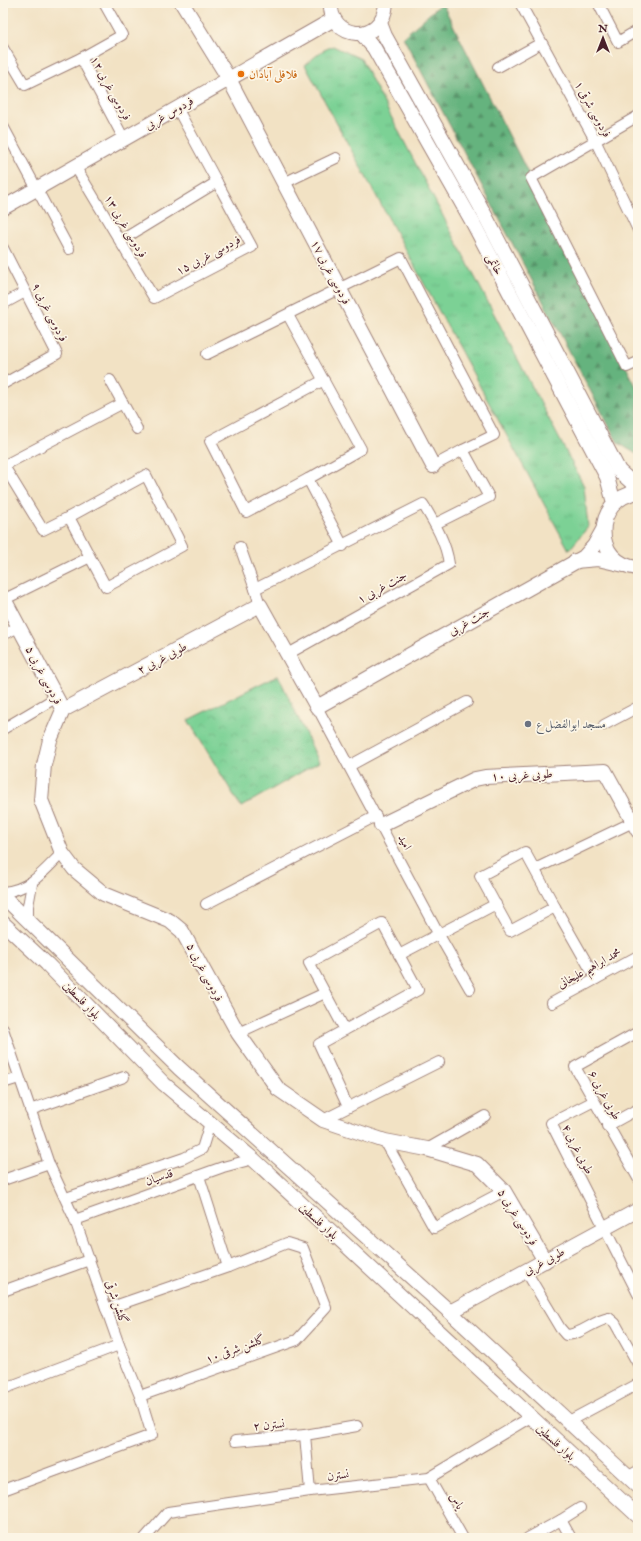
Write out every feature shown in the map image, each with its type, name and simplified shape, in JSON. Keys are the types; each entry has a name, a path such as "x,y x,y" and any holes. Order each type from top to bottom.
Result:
{"street":[{"path":"81,58 122,35 104,3"},
{"name":"فردوسی غربی ۱۷","path":"182,3 229,79 433,466"},
{"path":"331,3 330,9 334,19 346,30 361,33 372,30 380,23 385,13 386,3"},
{"name":"فردوسی شرقی ۱","path":"520,3 596,140 638,230"},
{"path":"598,3 618,42 638,30"},
{"name":"فردوس غربی","path":"3,208 334,19"},
{"name":"خاتمی","path":"380,23 385,36 479,204 619,471 638,488"},
{"name":"خاتمی","path":"361,33 374,48 472,221 607,477 614,503"},
{"path":"498,67 541,43"},
{"name":"فردوسی غربی ۱۲","path":"3,48 25,85 81,58 124,139"},
{"name":"فردوسی غربی ۱۵","path":"154,298 252,247 177,108"},
{"path":"638,116 531,178 627,367 638,362"},
{"path":"3,126 69,249"},
{"path":"284,183 336,158"},
{"name":"فردوسی غربی ۱۳","path":"75,166 154,298"},
{"path":"120,241 217,182"},
{"name":"فردوسی غربی ۹","path":"3,248 57,354 3,384"},
{"path":"207,354 401,258 494,435 433,466"},
{"path":"3,304 25,292"},
{"path":"288,315 324,380 361,449 246,512 210,441 324,380"},
{"path":"110,380 137,429"},
{"path":"69,517 106,586 182,546 146,475 43,530 4,466 123,403"},
{"path":"255,589 343,546 423,504 435,524 489,497 463,450"},
{"path":"308,479 343,546"},
{"path":"633,567 618,560 610,552 605,541 603,530 604,520 614,503 622,497 638,492"},
{"name":"جنت غربی ۱","path":"288,654 449,564 447,548 435,524"},
{"path":"575,561 584,557 594,546 603,530"},
{"path":"240,547 260,605 317,707"},
{"path":"4,598 90,557"},
{"name":"جنت غربی","path":"317,707 575,561 598,559 633,567"},
{"name":"فردوسی غربی ۵","path":"4,598 60,704 44,765 41,800 62,853 74,869 104,894 170,921 182,931 238,1033 278,1089 323,1120 386,1141 427,1149 477,1164 504,1191 545,1261"},
{"name":"طوبی غربی ۲","path":"60,704 260,605"},
{"path":"3,634 18,627"},
{"path":"349,766 466,702"},
{"path":"3,729 60,704"},
{"name":"امید","path":"317,707 379,820 439,935 470,989"},
{"path":"604,725 638,707"},
{"name":"طوبی غربی ۱۰","path":"379,820 485,777 605,771 635,827"},
{"path":"206,904 379,820"},
{"path":"535,869 635,827"},
{"path":"555,907 510,931 480,876 526,852 596,979"},
{"path":"3,892 20,890 32,884 62,853"},
{"path":"28,919 28,906 32,884"},
{"name":"بلوار فلسطین","path":"3,896 179,1068 569,1421 633,1474 638,1486"},
{"path":"399,955 496,904"},
{"name":"بلوار فلسطین","path":"3,923 46,964 164,1084 253,1159 529,1418 638,1516"},
{"path":"345,1030 309,963 382,924 418,990 345,1030 319,1044 348,1107"},
{"name":"محمد ابراهیم علیخانی","path":"552,1003 638,956"},
{"path":"238,1033 325,993"},
{"name":"گلشن شرقی","path":"3,1029 49,1164 75,1220 119,1345 140,1396 152,1435 3,1490"},
{"name":"طوبی غربی ۶","path":"638,1032 575,1067 607,1126 638,1178"},
{"path":"323,1120 439,1062"},
{"path":"164,1084 179,1068"},
{"path":"30,1110 124,1077"},
{"path":"3,1083 19,1078"},
{"name":"طوبی غربی ۴","path":"594,1101 551,1123 604,1229"},
{"path":"607,1126 638,1109"},
{"path":"427,1149 485,1116"},
{"name":"قدسیان","path":"66,1198 184,1158 202,1149 210,1123"},
{"path":"386,1141 434,1228 504,1191"},
{"name":"قدسیان","path":"75,1220 223,1167 253,1159"},
{"path":"3,1180 49,1164"},
{"path":"106,1309 228,1267 199,1176"},
{"name":"طوبی غربی","path":"450,1312 638,1210"},
{"path":"604,1229 638,1294"},
{"name":"گلشن شرقی ۱۰","path":"140,1396 297,1340 326,1308 303,1248 287,1243 228,1267"},
{"path":"3,1290 89,1260"},
{"path":"526,1271 560,1328 566,1335 574,1335 599,1320 609,1318 615,1323 638,1364"},
{"path":"3,1389 119,1345"},
{"path":"569,1421 638,1384"},
{"name":"نسترن","path":"145,1538 168,1512 310,1491 429,1478 529,1418"},
{"name":"نسترن ۲","path":"235,1441 305,1435 357,1426"},
{"path":"305,1435 310,1491"},
{"name":"یاس","path":"429,1478 462,1538"},
{"path":"528,1538 580,1508"},
{"path":"561,1520 571,1538"}],"green space":[{"path":"442,3 638,390 638,455 618,443 403,37"},
{"path":"333,46 361,59 584,486 588,527 569,550 305,65 322,51"},
{"path":"278,675 319,762 241,807 188,720"}],"place":[{"name":"فلافلی آبادان","path":"241,74"},
{"name":"مسجد ابوالفضل ع","path":"528,724"}]}
